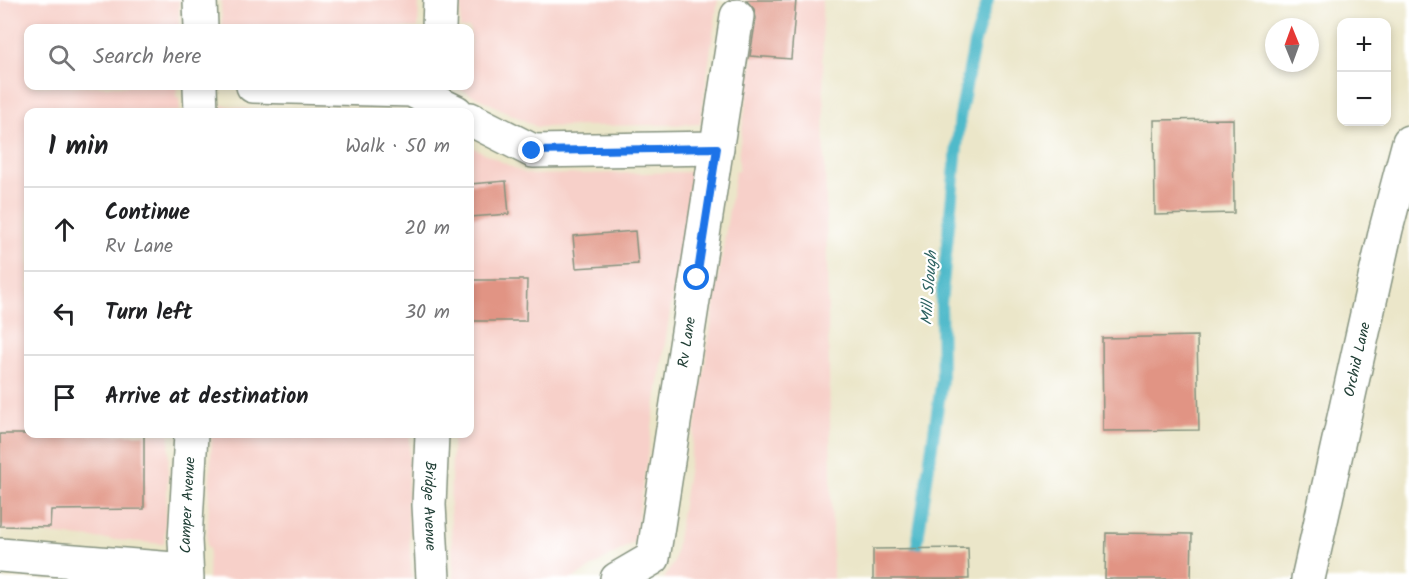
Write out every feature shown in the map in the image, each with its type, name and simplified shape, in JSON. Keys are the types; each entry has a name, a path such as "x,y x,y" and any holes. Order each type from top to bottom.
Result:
{"street":[{"path":"200,0 201,24"},
{"path":"439,24 440,0"},
{"name":"Rv Lane","path":"617,579 653,558 737,16"},
{"path":"200,90 201,108"},
{"path":"317,90 413,96 445,108"},
{"path":"474,121 532,151 717,148"},
{"name":"Orchid Lane","path":"1308,579 1383,241 1409,142"},
{"name":"Camper Avenue","path":"187,575 185,540 191,438"},
{"name":"Bridge Avenue","path":"432,438 429,505 433,579"},
{"path":"0,555 187,575"}],"shaded area":[{"path":"0,0 179,0 179,24 24,24 24,90 177,90 176,97 179,98 180,108 24,108 24,438 170,438 164,544 0,530"},
{"path":"221,0 419,0 418,24 222,24"},
{"path":"461,0 718,0 700,124 537,127 462,90 474,90 474,24 460,24"},
{"path":"762,0 822,0 833,579 664,579 674,562 735,172 739,171 739,150"},
{"path":"222,105 239,108 222,108"},
{"path":"474,148 524,173 533,175 692,172 634,542 572,579 454,579 450,505 453,438 474,438"},
{"path":"212,438 410,438 407,503 412,579 208,579 209,548 207,541"}],"building":[{"path":"746,0 796,0 791,59 750,56 756,18 754,9"},
{"path":"1233,119 1234,213 1155,215 1154,120"},
{"path":"506,181 509,214 474,217 474,184"},
{"path":"635,231 638,264 576,268 573,236"},
{"path":"474,280 527,280 526,321 474,321"},
{"path":"1197,336 1199,430 1103,431 1102,338"},
{"path":"0,434 24,434 24,438 144,438 144,509 51,510 50,527 0,526"},
{"path":"1106,533 1192,534 1191,579 1105,579"},
{"path":"968,548 969,579 873,579 873,549"}],"waterway":[{"name":"Mill Slough","path":"912,579 942,379 941,303 960,117 974,44 988,0"}],"route":[{"path":"532,151 717,148 697,278"}]}
